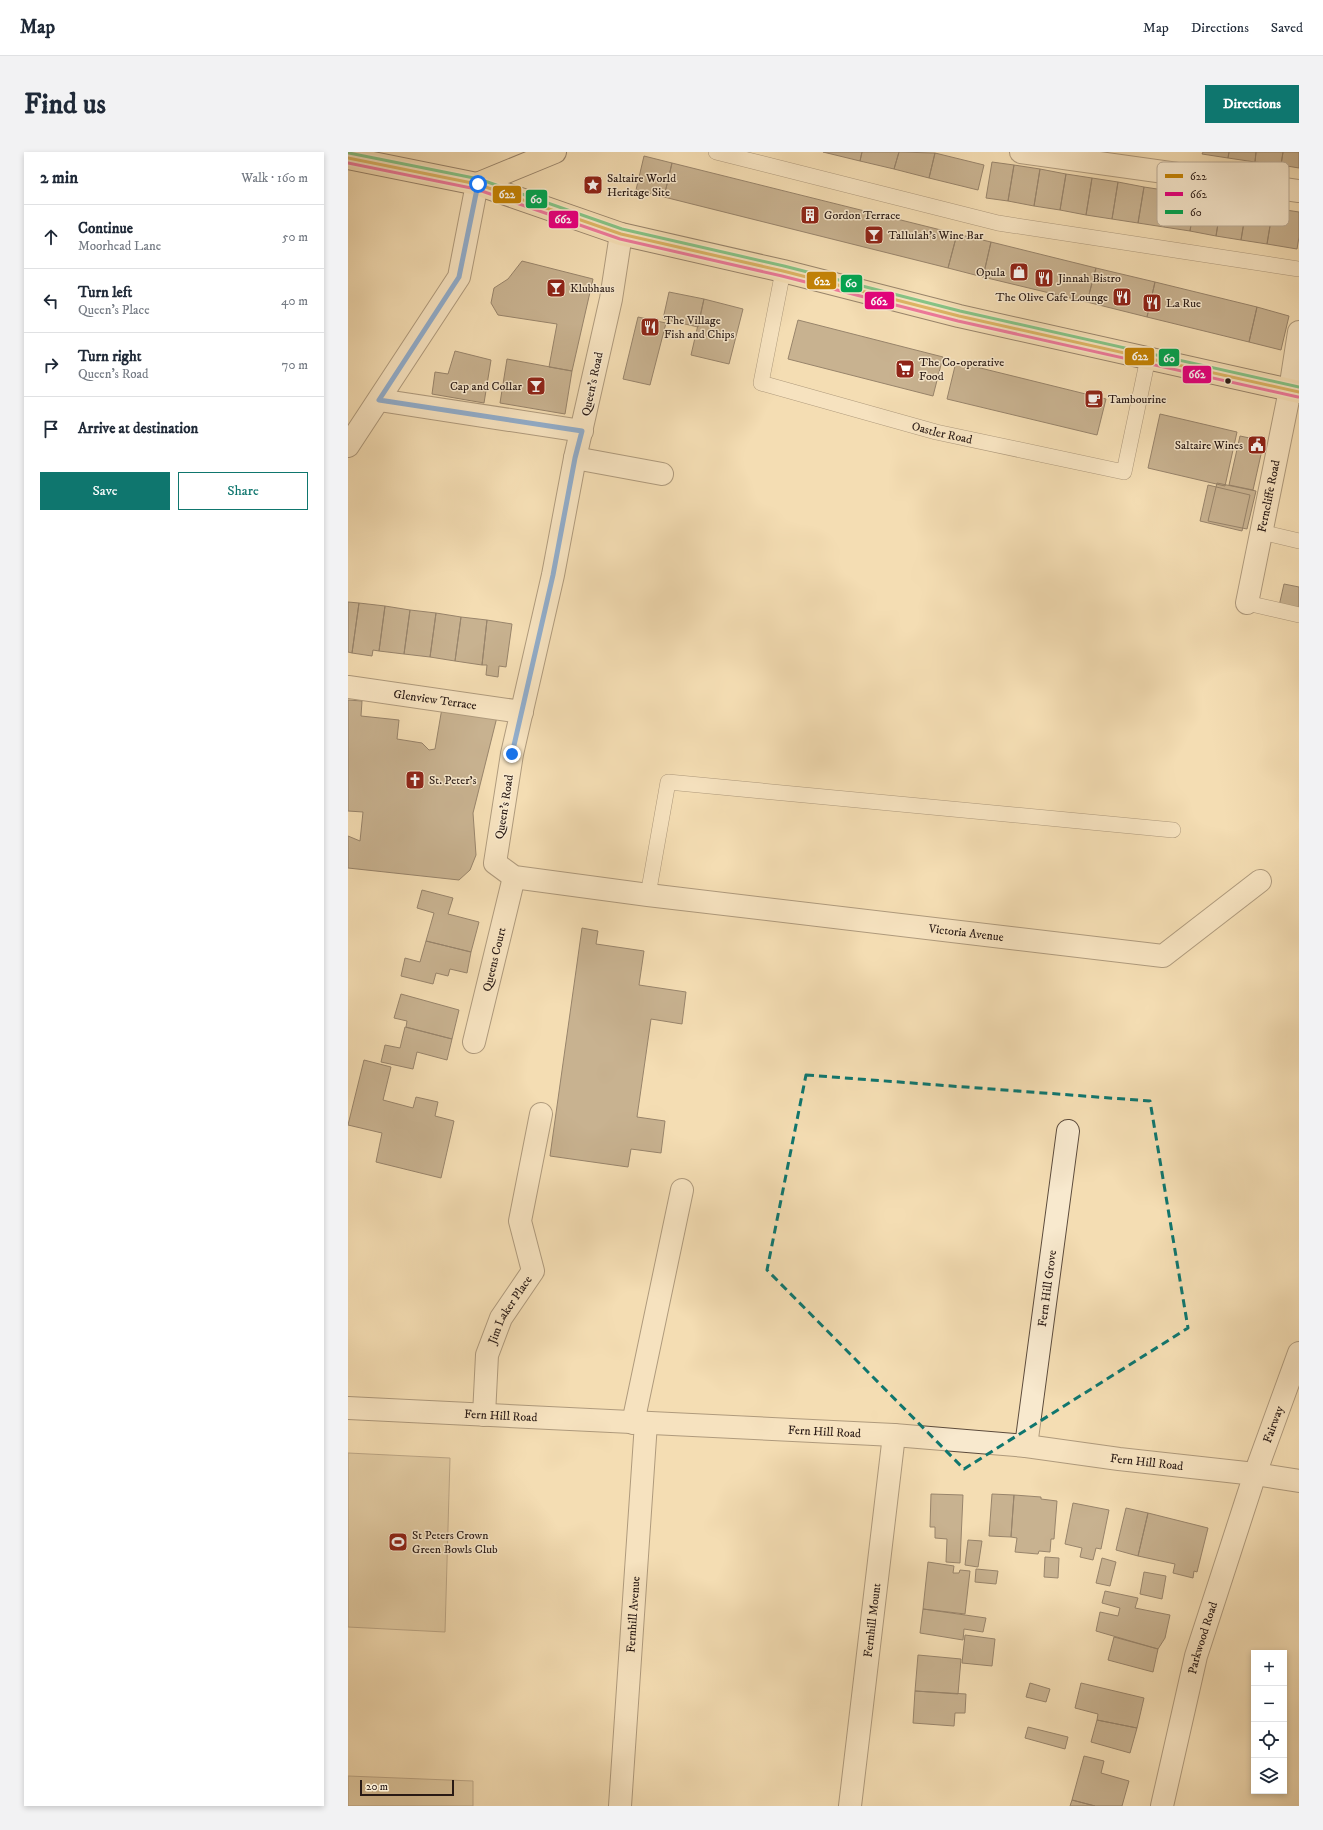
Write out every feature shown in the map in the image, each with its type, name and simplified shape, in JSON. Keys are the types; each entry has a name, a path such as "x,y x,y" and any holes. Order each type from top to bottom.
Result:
{"main road":[{"path":"478,184 555,152"},
{"path":"348,158 478,184 621,234 783,271 959,316 1294,391"}],"street":[{"path":"1021,152 1157,171"},
{"path":"348,446 459,277 478,184"},
{"path":"1289,190 1299,191"},
{"name":"Queen's Road","path":"514,877 495,863 512,754 553,575 575,458 611,299 621,234"},
{"name":"Ferncliffe Road","path":"1247,602 1261,532 1294,391 1299,332"},
{"path":"379,400 582,431"},
{"path":"575,458 662,474"},
{"name":"Glenview Terrace","path":"348,687 522,712"},
{"name":"Victoria Avenue","path":"514,877 648,895 1163,956 1260,881"},
{"name":"Queens Court","path":"474,1042 514,877"},
{"name":"Jim Laker Place","path":"484,1415 487,1355 501,1318 533,1271 520,1221 541,1114"},
{"name":"Fern Hill Grove","path":"1026,1446 1068,1131"},
{"name":"Fernhill Avenue","path":"620,1806 639,1423 682,1190"},
{"name":"Fairway","path":"1255,1474 1299,1353"},
{"name":"Fern Hill Road","path":"348,1408 894,1435 1026,1446 1119,1459 1255,1474 1299,1481"},
{"name":"Fernhill Mount","path":"850,1806 894,1435"},
{"name":"Parkwood Road","path":"1162,1806 1196,1656 1255,1474"}],"lane":[{"path":"716,152 998,223 1299,269"},
{"name":"Oastler Road","path":"783,271 761,383 936,432 1124,472 1148,358"},
{"path":"1261,532 1299,541"},
{"path":"1247,602 1299,615"},
{"path":"648,895 668,782 1173,830"}],"highlighted area":[{"path":"806,1075 1150,1101 1188,1328 964,1469 767,1270"}],"shaded area":[{"name":"St Peters Crown Green Bowls Club","path":"348,1453 450,1458 445,1632 348,1627"},
{"path":"348,1776 473,1781 473,1806 348,1806"}],"building":[{"path":"823,152 862,152 860,161"},
{"path":"862,152 899,152 894,169 860,161"},
{"path":"899,152 935,153 929,178 894,169"},
{"path":"1203,152 1229,152 1228,158 1202,154"},
{"path":"1229,152 1256,152 1255,162 1228,158"},
{"path":"1256,152 1283,152 1281,162 1255,162"},
{"path":"1283,152 1299,152 1299,168 1289,166 1289,162 1281,162"},
{"path":"935,153 984,165 978,190 929,178"},
{"path":"644,156 672,163 664,197 636,190"},
{"path":"992,162 1014,165 1008,201 986,198"},
{"name":"Gordon Terrace","path":"672,163 957,234 948,268 664,197"},
{"path":"1014,165 1040,169 1034,206 1008,201"},
{"path":"1040,169 1066,174 1060,210 1034,206"},
{"path":"1066,174 1092,178 1086,215 1060,210"},
{"path":"1092,178 1118,182 1112,219 1086,215"},
{"path":"1118,182 1144,187 1138,223 1112,219"},
{"path":"1144,187 1157,189 1157,226 1138,223"},
{"path":"1289,210 1299,212 1299,237 1297,249 1267,244 1270,226 1289,226"},
{"path":"1164,226 1191,226 1190,231"},
{"path":"1191,226 1218,226 1216,236 1190,231"},
{"path":"1218,226 1243,226 1241,240 1216,236"},
{"path":"1243,226 1270,226 1267,244 1241,240"},
{"path":"957,234 991,242 983,277 948,268"},
{"path":"991,242 1096,268 1087,302 983,277"},
{"path":"522,261 593,279 572,371 549,367 557,324 498,315 491,303 494,288 508,279"},
{"path":"1096,268 1155,282 1147,317 1087,302"},
{"path":"1155,282 1257,307 1249,342 1147,317"},
{"path":"669,292 704,299 698,327 663,319"},
{"path":"704,299 743,309 729,364 691,355"},
{"path":"1257,307 1289,316 1281,350 1249,342"},
{"path":"638,317 666,323 650,385 623,379"},
{"path":"798,320 943,357 933,396 788,359"},
{"path":"455,351 491,360 484,403 432,394 435,372 448,374"},
{"name":"Cap and Collar","path":"507,359 572,371 565,414 500,403"},
{"path":"956,362 1106,399 1097,435 947,399"},
{"path":"1160,414 1237,432 1225,486 1148,468"},
{"path":"1240,436 1264,441 1253,490 1229,485"},
{"path":"1217,483 1256,491 1247,529 1208,521"},
{"path":"1208,485 1250,495 1242,531 1200,521"},
{"path":"1284,584 1299,587 1299,610 1279,606"},
{"path":"348,602 359,603 352,653 348,652"},
{"path":"359,603 385,606 379,651 373,650 372,656 352,653"},
{"path":"385,606 410,610 404,654 379,651"},
{"path":"410,610 436,613 430,657 404,654"},
{"path":"436,613 461,617 455,661 430,657"},
{"path":"461,617 487,620 482,665 455,661"},
{"path":"487,620 512,624 506,667 499,666 498,677 486,675 487,665 482,665"},
{"name":"St. Peter's","path":"348,700 362,701 361,716 399,720 397,739 422,743 429,750 435,749 442,708 497,717 473,813 476,855 470,870 459,880 348,868 348,836 360,841 363,812 348,811"},
{"path":"422,890 453,898 448,914 479,922 471,952 426,941 434,913 417,908"},
{"path":"582,928 598,931 596,944 644,951 639,985 686,992 682,1024 651,1019 637,1117 665,1121 661,1153 631,1149 628,1167 550,1156"},
{"path":"426,941 471,952 467,973 450,969 448,976 436,973 433,984 401,976 405,958 420,962"},
{"path":"401,994 459,1010 452,1039 406,1027 407,1021 394,1018"},
{"path":"405,1027 452,1039 447,1060 417,1052 413,1069 381,1062 385,1045 400,1048"},
{"path":"364,1060 391,1067 383,1100 413,1108 416,1097 438,1102 435,1116 454,1121 441,1178 376,1162 382,1133 348,1125"},
{"path":"931,1494 963,1495 960,1563 946,1562 947,1539 935,1538 935,1527 930,1527"},
{"path":"992,1494 1014,1495 1011,1537 989,1536"},
{"path":"1014,1495 1041,1497 1041,1499 1057,1501 1054,1539 1051,1539 1050,1552 1039,1551 1038,1554 1015,1552 1017,1538 1011,1537"},
{"path":"1073,1503 1109,1510 1101,1549 1096,1548 1093,1560 1080,1557 1082,1548 1065,1544"},
{"path":"1126,1508 1148,1513 1138,1556 1116,1550"},
{"path":"1148,1513 1208,1528 1197,1572 1194,1571 1193,1578 1173,1573 1175,1564 1138,1556"},
{"path":"968,1540 982,1541 978,1567 965,1565"},
{"path":"1045,1557 1059,1558 1058,1578 1044,1577"},
{"path":"1102,1558 1116,1562 1110,1586 1096,1583"},
{"path":"928,1562 954,1566 953,1573 959,1573 960,1570 970,1571 965,1614 923,1609"},
{"path":"976,1569 998,1571 996,1584 975,1582"},
{"path":"1144,1572 1166,1576 1162,1599 1140,1594"},
{"path":"1105,1591 1138,1598 1135,1608 1170,1615 1165,1638 1158,1649 1096,1631 1100,1612 1118,1616 1120,1608 1102,1603"},
{"path":"923,1609 986,1618 983,1632 964,1629 963,1640 920,1633"},
{"path":"965,1635 995,1639 992,1666 962,1663"},
{"path":"1114,1637 1158,1649 1153,1672 1108,1660"},
{"path":"918,1655 961,1659 958,1694 915,1691"},
{"path":"1030,1683 1050,1689 1046,1702 1026,1697"},
{"path":"1081,1683 1144,1698 1137,1728 1097,1720 1098,1714 1075,1708"},
{"path":"915,1691 966,1694 965,1713 955,1713 954,1726 913,1723"},
{"path":"1097,1720 1137,1728 1130,1753 1091,1742"},
{"path":"1028,1727 1068,1737 1065,1749 1025,1738"},
{"path":"1084,1756 1104,1761 1101,1773 1129,1781 1122,1806 1095,1806 1072,1800"},
{"path":"1072,1800 1095,1806 1070,1806"}],"transit line":[{"name":"60","path":"349,153 479,179 622,229 784,266 960,311 1299,387"},
{"name":"622","path":"348,158 477,184 621,234 783,271 959,316 1299,392"},
{"name":"662","path":"348,163 476,189 620,239 782,276 958,321 1298,397"}],"place":[{"name":"Saltaire World Heritage Site","path":"593,185"},
{"name":"Gordon Terrace","path":"810,215"},
{"name":"Tallulah's Wine Bar","path":"874,235"},
{"name":"Opula","path":"1019,272"},
{"name":"Jinnah Bistro","path":"1044,278"},
{"name":"Klubhaus","path":"556,288"},
{"name":"The Olive Cafe Lounge","path":"1122,297"},
{"name":"La Rue","path":"1152,303"},
{"name":"The Village Fish and Chips","path":"650,327"},
{"name":"The Co-operative Food","path":"905,369"},
{"name":"Cap and Collar","path":"536,386"},
{"name":"Tambourine","path":"1094,399"},
{"name":"Saltaire Wines","path":"1257,445"},
{"name":"St. Peter's","path":"415,780"},
{"name":"St Peters Crown Green Bowls Club","path":"398,1542"}],"route":[{"path":"478,184 459,277 379,400 582,431 575,458 553,575 512,754"}]}
